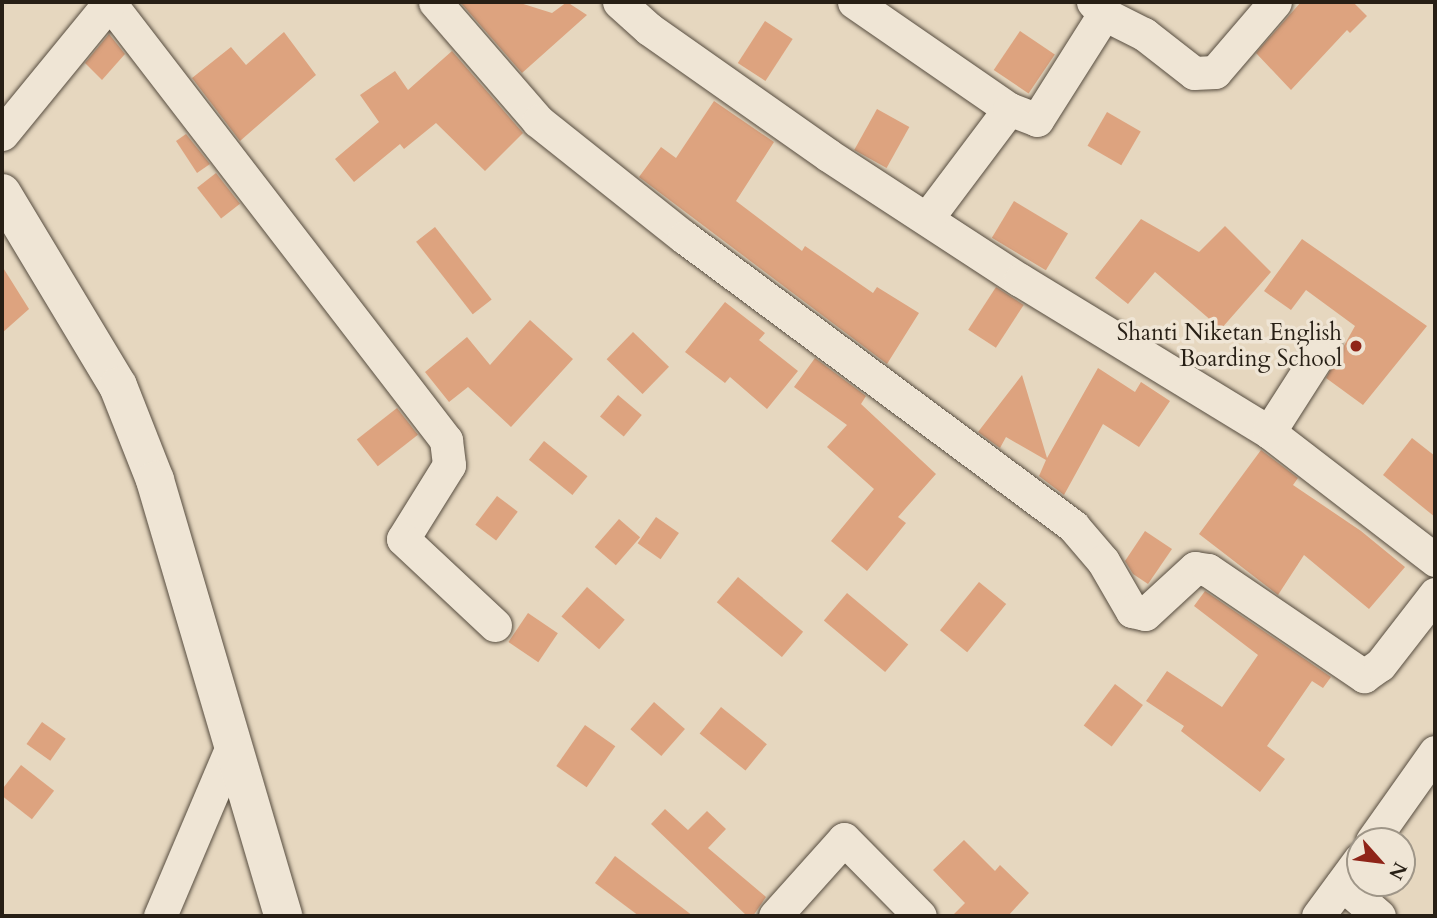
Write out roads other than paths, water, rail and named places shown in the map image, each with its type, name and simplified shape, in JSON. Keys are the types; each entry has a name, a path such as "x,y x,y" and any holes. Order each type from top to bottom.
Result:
{"street":[{"path":"2,134 110,2 446,440 449,465 403,540 495,625"},
{"path":"435,2 538,121 695,246 1073,526 1103,561 1132,611 1145,614 1195,568 1208,570 1364,676 1380,665 1435,594"},
{"path":"619,2 649,29 828,155 928,217 1020,280 1269,432 1435,560"},
{"path":"854,2 1009,109 1037,120 1098,8 1144,34 1194,73 1215,72 1275,2"},
{"path":"928,217 1009,109"},
{"path":"2,192 118,386 155,480 283,916"},
{"path":"1269,432 1324,346"},
{"path":"160,916 233,744"},
{"path":"1383,827 1435,752"},
{"path":"775,916 844,839 920,916"},
{"path":"1318,916 1346,878"},
{"path":"1367,897 1379,916"}],"place":[{"name":"Shanti Niketan English Boarding School","path":"1356,346"}]}
